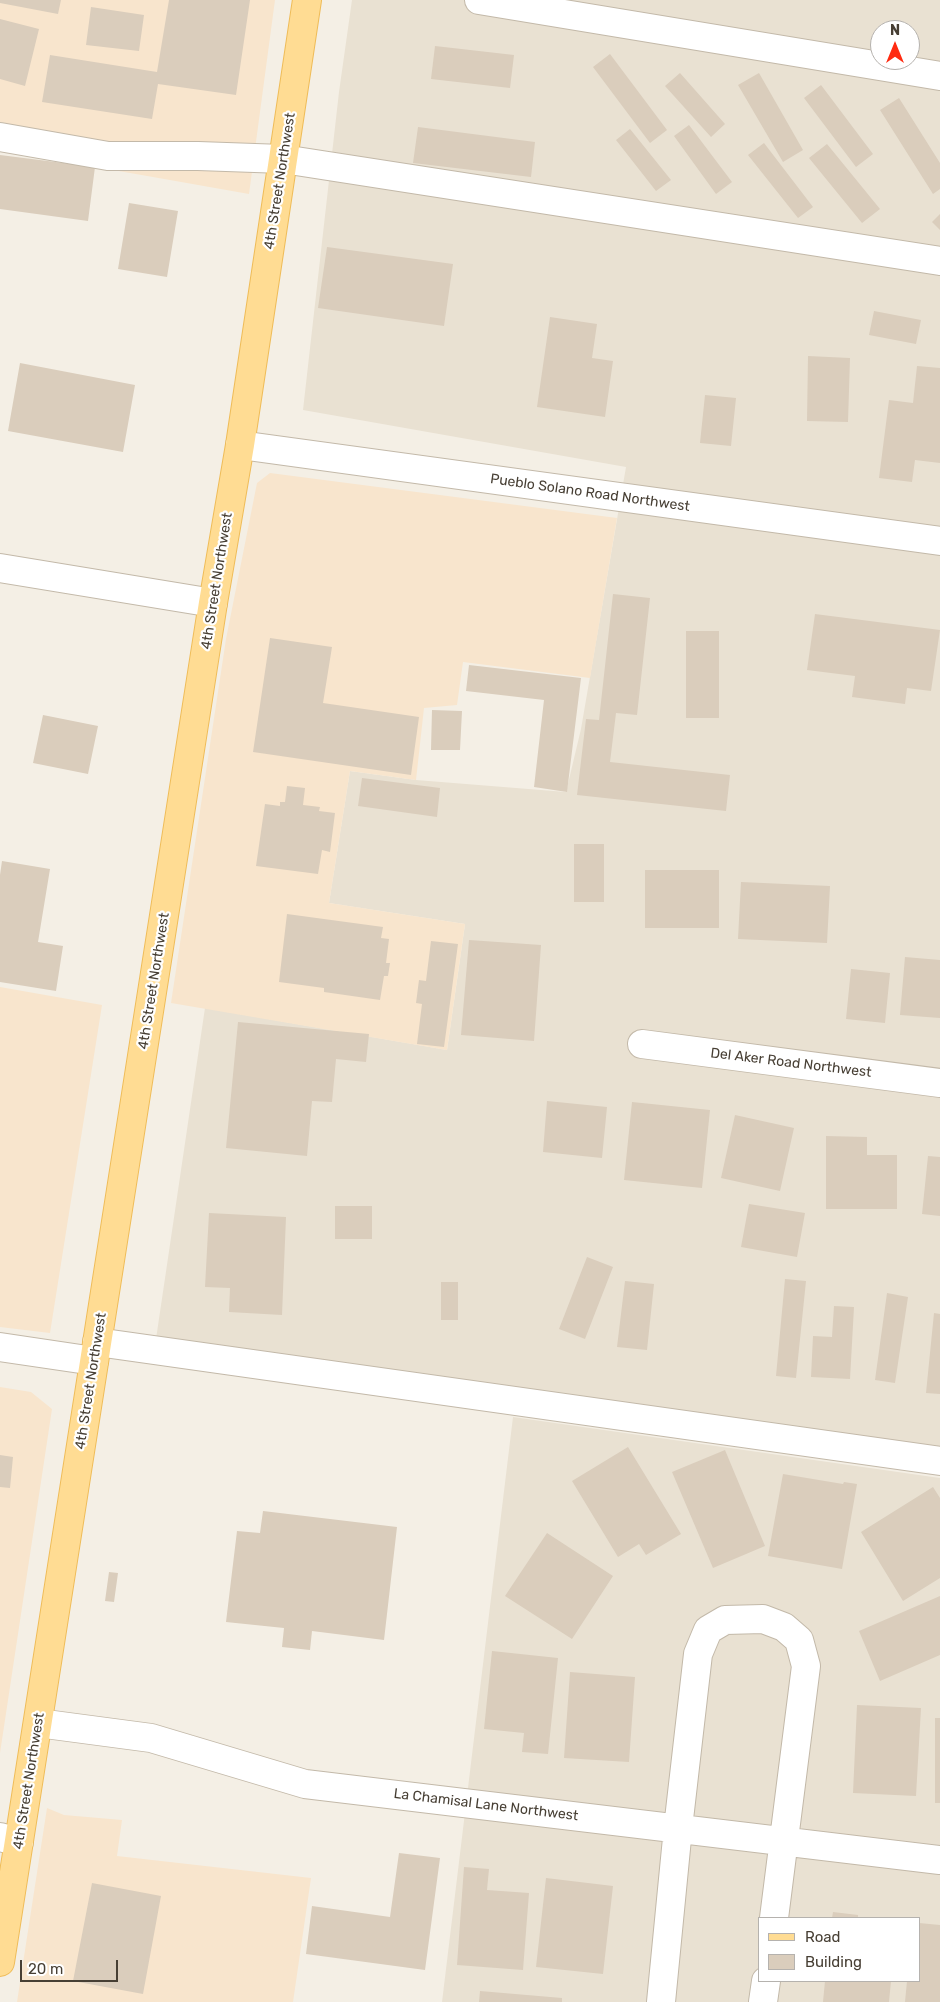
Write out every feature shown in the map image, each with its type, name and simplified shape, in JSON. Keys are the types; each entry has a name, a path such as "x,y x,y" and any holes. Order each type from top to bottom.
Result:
{"main road":[{"name":"4th Street Northwest","path":"1,1952 10,1840 38,1723 213,603 240,445 307,0"}],"street":[{"path":"479,0 940,76"},
{"path":"0,137 108,156 198,156 283,159 940,261"},
{"name":"Pueblo Solano Road Northwest","path":"240,445 940,541"},
{"path":"0,568 213,603"},
{"name":"Del Aker Road Northwest","path":"642,1044 940,1083"},
{"path":"0,1346 95,1352 940,1461"},
{"path":"661,2002 698,1654 708,1630 725,1620 763,1619 784,1627 799,1640 806,1666 774,1917"},
{"name":"La Chamisal Lane Northwest","path":"38,1723 151,1738 305,1784 940,1860"},
{"path":"763,2002 766,1982"}],"shaded area":[{"path":"0,0 275,0 249,194 0,150"},
{"path":"352,0 940,0 940,1450 156,1339 205,1008 447,1050 465,924 329,903 350,771 416,780 566,792 581,729 626,467 303,410 339,92"},
{"path":"270,473 617,518 590,678 463,662 457,705 424,708 416,780 350,771 329,903 465,924 447,1050 171,1003 226,639 257,483"},
{"path":"0,987 102,1005 50,1333 0,1327"},
{"path":"0,1387 31,1392 52,1409 0,1753"},
{"path":"513,1417 940,1478 940,2002 442,2002"},
{"path":"47,1808 64,1815 122,1820 117,1856 311,1878 293,2002 17,2002"}],"building":[{"path":"0,0 61,0 58,14 0,3"},
{"path":"169,0 250,0 236,95 158,84 152,119 42,102 50,55 157,72"},
{"path":"91,7 144,15 139,51 86,45"},
{"path":"0,19 39,29 25,86 0,79"},
{"path":"435,46 514,55 510,88 431,79"},
{"path":"610,54 667,130 650,143 593,67"},
{"path":"680,73 725,124 711,137 665,86"},
{"path":"759,73 803,150 783,162 738,85"},
{"path":"821,85 873,154 856,167 804,98"},
{"path":"899,98 940,163 940,189 933,194 880,110"},
{"path":"689,125 732,182 716,194 674,136"},
{"path":"418,127 535,142 531,177 413,163"},
{"path":"630,129 671,180 656,191 616,140"},
{"path":"764,143 813,207 798,218 748,155"},
{"path":"827,144 880,209 862,223 809,158"},
{"path":"0,155 95,167 88,221 0,209"},
{"path":"129,203 178,211 167,277 118,269"},
{"path":"940,214 940,230 932,222"},
{"path":"327,247 453,264 444,326 318,308"},
{"path":"874,311 921,320 916,344 869,335"},
{"path":"550,317 597,324 592,358 613,361 605,417 537,407"},
{"path":"808,356 850,358 848,422 807,421"},
{"path":"20,363 135,385 123,452 8,431"},
{"path":"917,366 940,368 940,463 915,460 912,482 879,478 889,400 913,403"},
{"path":"705,395 736,398 731,446 700,443"},
{"path":"613,594 650,598 637,715 616,713 610,762 730,775 726,811 577,795 586,719 599,720"},
{"path":"815,614 940,630 931,691 907,688 905,704 852,697 855,676 807,670"},
{"path":"686,631 719,631 719,718 686,718"},
{"path":"270,638 332,647 323,703 419,717 411,775 253,752"},
{"path":"469,665 581,678 567,792 534,787 544,700 466,691"},
{"path":"432,710 462,711 460,750 431,750"},
{"path":"43,715 98,726 88,774 33,763"},
{"path":"362,778 440,788 437,817 358,806"},
{"path":"287,786 305,788 303,805 320,807 319,811 335,813 330,852 322,850 318,874 256,866 265,804 280,806 280,802 285,802"},
{"path":"574,844 604,844 604,902 574,902"},
{"path":"2,861 50,869 38,942 63,946 56,991 0,982 0,875"},
{"path":"645,870 719,870 719,928 645,928"},
{"path":"741,882 830,886 827,943 738,939"},
{"path":"287,914 383,927 381,938 389,939 386,963 390,963 388,976 384,976 380,1000 324,992 324,988 279,982"},
{"path":"469,940 541,945 534,1041 461,1035"},
{"path":"431,941 458,944 444,1047 417,1044 422,1004 416,1003 419,980 426,981"},
{"path":"905,957 940,960 940,1018 900,1015"},
{"path":"851,969 890,973 885,1023 846,1019"},
{"path":"238,1022 369,1034 366,1062 336,1059 332,1102 312,1101 307,1156 226,1148"},
{"path":"547,1101 607,1107 602,1158 543,1152"},
{"path":"632,1102 710,1110 702,1188 624,1180"},
{"path":"735,1115 794,1128 780,1191 721,1178"},
{"path":"826,1136 867,1137 867,1155 897,1155 897,1209 826,1209"},
{"path":"928,1156 940,1157 940,1216 922,1214"},
{"path":"749,1204 805,1213 797,1257 741,1247"},
{"path":"335,1206 372,1206 372,1239 335,1239"},
{"path":"209,1213 286,1217 282,1315 229,1312 230,1288 205,1287"},
{"path":"587,1257 613,1267 585,1339 559,1329"},
{"path":"785,1279 806,1281 796,1378 776,1376"},
{"path":"625,1281 654,1284 647,1350 617,1347"},
{"path":"441,1282 458,1282 458,1320 441,1320"},
{"path":"887,1293 908,1297 895,1383 875,1380"},
{"path":"834,1306 854,1307 850,1379 811,1377 813,1336 832,1337"},
{"path":"934,1313 940,1314 940,1394 926,1393"},
{"path":"628,1447 681,1534 646,1555 639,1544 618,1557 572,1481"},
{"path":"725,1450 765,1546 713,1568 672,1472"},
{"path":"0,1455 13,1457 10,1488 0,1487"},
{"path":"783,1474 843,1484 844,1482 857,1484 842,1569 768,1556"},
{"path":"933,1487 940,1498 940,1578 903,1601 861,1532"},
{"path":"263,1511 397,1527 384,1640 312,1631 310,1650 282,1647 284,1628 226,1622 237,1531 260,1533"},
{"path":"547,1533 613,1576 572,1639 505,1596"},
{"path":"109,1572 118,1573 114,1602 105,1601"},
{"path":"940,1596 940,1655 880,1681 859,1631"},
{"path":"492,1651 558,1658 548,1754 522,1752 524,1733 484,1729"},
{"path":"570,1672 635,1677 629,1762 564,1758"},
{"path":"857,1705 921,1708 916,1796 853,1793"},
{"path":"935,1718 940,1718 940,1803 935,1803"},
{"path":"399,1853 440,1858 425,1970 306,1954 312,1906 390,1917"},
{"path":"464,1867 489,1869 487,1890 529,1893 523,1970 457,1965"},
{"path":"546,1878 613,1886 603,1974 536,1967"},
{"path":"92,1883 161,1896 143,1994 73,1981"},
{"path":"833,1912 858,1915 858,1917 832,1917"},
{"path":"920,1923 940,1925 940,2002 905,2002 907,1982 920,1982"},
{"path":"825,1982 891,1982 889,2002 823,2002"},
{"path":"480,1991 562,1998 562,2002 479,2002"}]}
